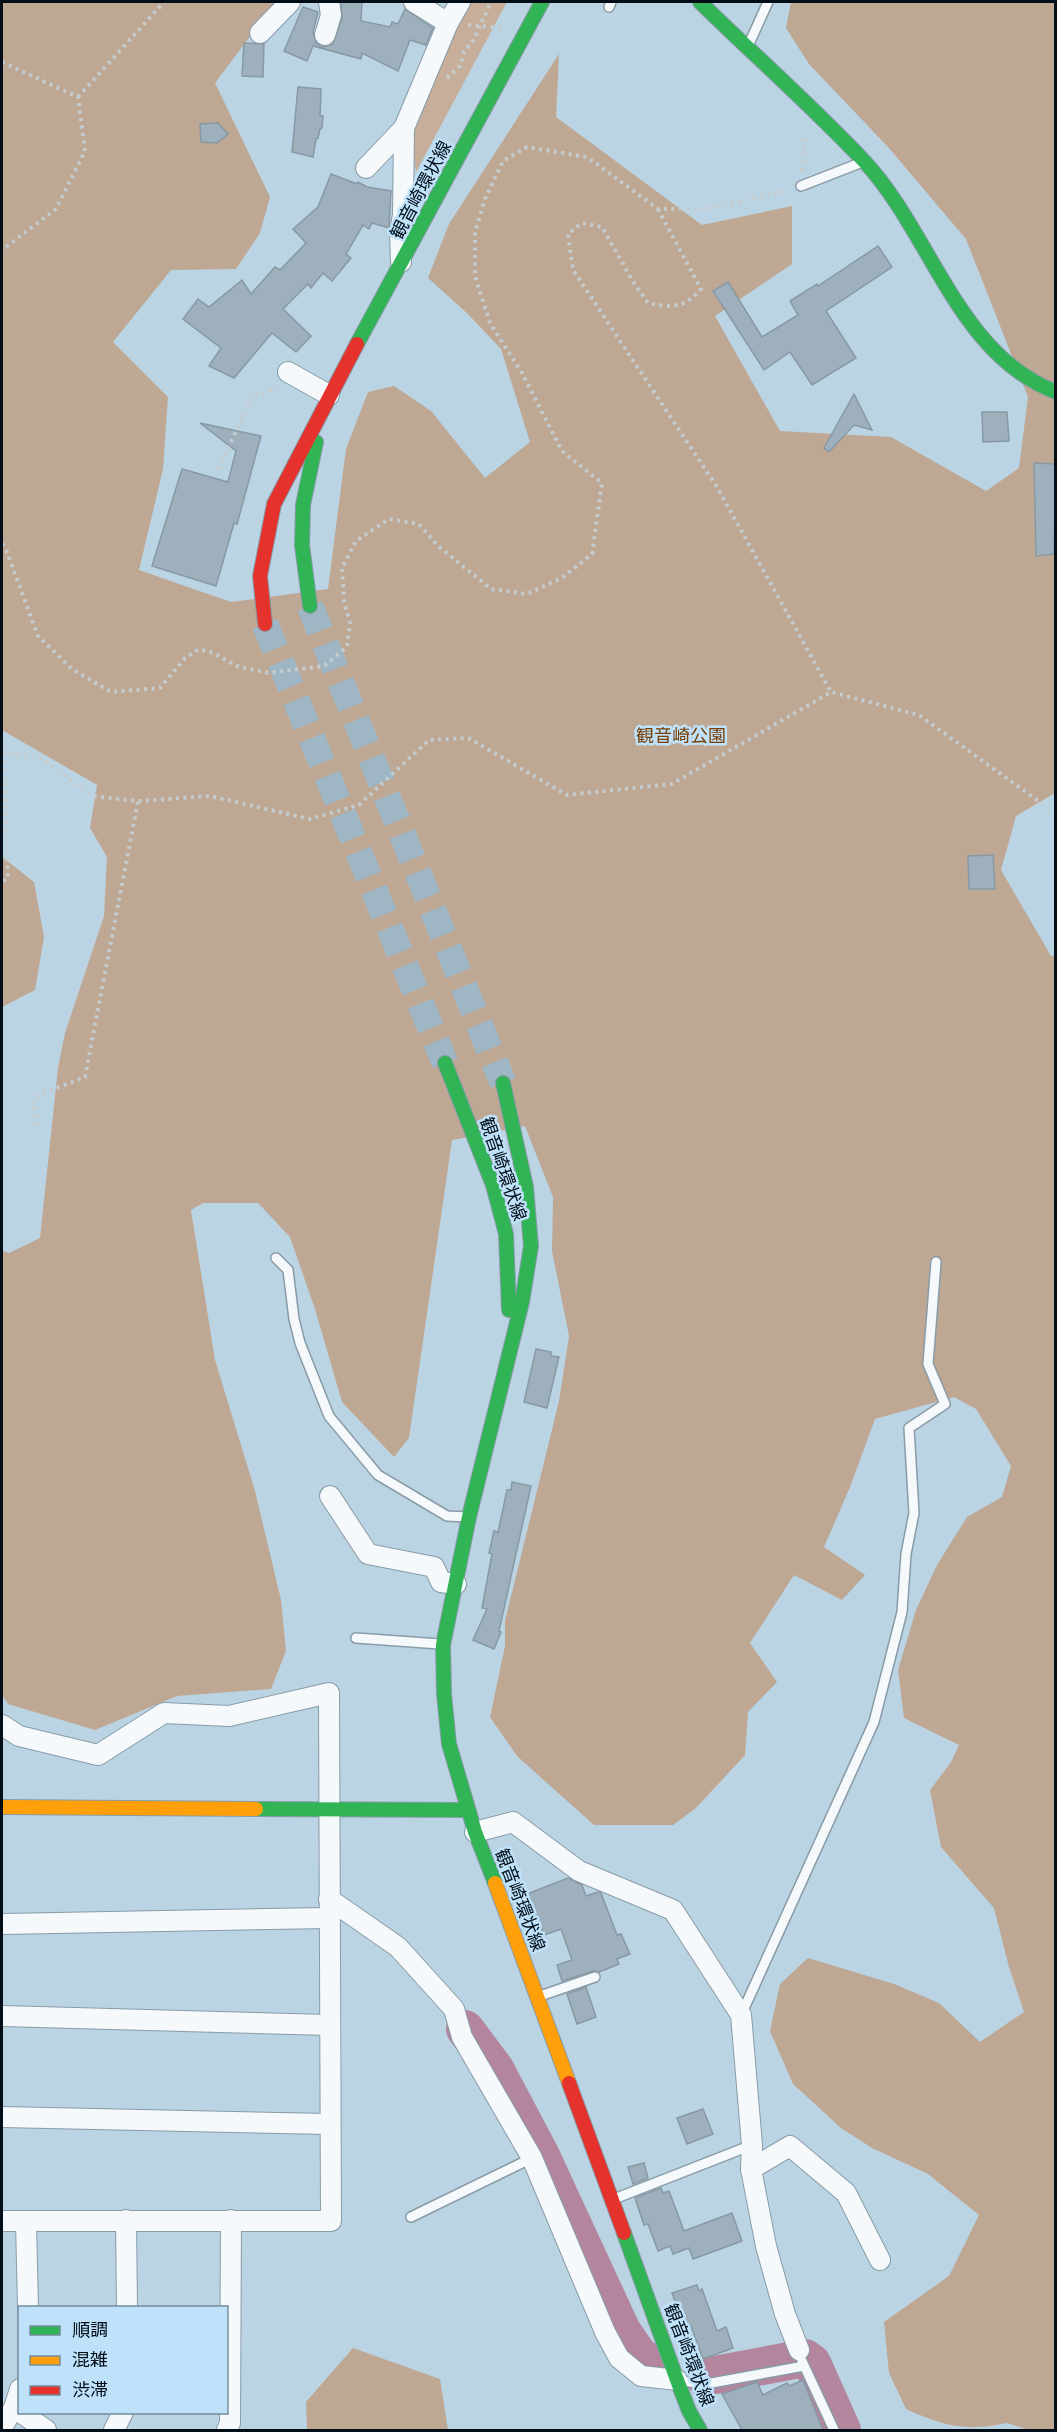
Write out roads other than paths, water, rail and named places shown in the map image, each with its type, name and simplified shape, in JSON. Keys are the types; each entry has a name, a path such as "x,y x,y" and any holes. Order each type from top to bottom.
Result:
{"main road":[{"name":"観音崎環状線","path":"264,624 260,576 265,538 274,504 329,395 542,2"},
{"path":"700,2 865,162 891,196 967,317 996,355 1035,384 1056,392"},
{"name":"観音崎環状線","path":"310,606 302,545 303,505 311,461 329,395"},
{"name":"観音崎環状線","path":"445,1063 493,1185 506,1234 509,1299 507,1362"},
{"name":"観音崎環状線","path":"503,1083 526,1187 531,1246 522,1302 470,1517 443,1645 444,1694 449,1744 475,1833 538,1996 677,2380 689,2411 700,2430"},
{"path":"2,1807 467,1810"}],"street":[{"path":"260,33 290,2"},
{"path":"414,2 448,23"},
{"path":"366,168 404,128 448,23 460,2"},
{"path":"324,35 334,6"},
{"path":"401,265 404,128"},
{"path":"288,372 329,395"},
{"path":"330,1496 368,1554 434,1567 441,1582 456,1584"},
{"path":"2,1725 19,1736 98,1755 164,1713 229,1716 329,1693 331,2221 2,2221"},
{"path":"475,1833 513,1822 579,1871 673,1910 741,2015 752,2169 766,2246 785,2314 801,2358"},
{"path":"2,1924 329,1908 398,1947 454,2009 462,2037 532,2158 605,2332 619,2358 641,2376 677,2380"},
{"path":"2,2016 329,2025"},
{"path":"2,2117 330,2124"},
{"path":"752,2169 790,2146 846,2193 880,2260"},
{"path":"126,2220 127,2306"},
{"path":"231,2220 231,2428"},
{"path":"26,2222 28,2306"},
{"path":"2,2427 18,2405"},
{"path":"28,2414 46,2430"},
{"path":"114,2430 122,2414"}],"lane":[{"path":"747,48 768,2"},
{"path":"801,186 865,162"},
{"path":"276,1258 288,1270 294,1319 300,1343 329,1416 378,1475 447,1516 470,1517"},
{"path":"741,2015 874,1722 891,1660 902,1612 906,1554 914,1514 909,1428 945,1404 928,1364 936,1262"},
{"path":"356,1638 443,1645"},
{"path":"538,1996 595,1977"},
{"path":"612,2199 752,2145"},
{"path":"411,2217 532,2158"},
{"path":"677,2380 706,2384 801,2358 834,2430"}],"waterway":[{"path":"465,2029 495,2069 541,2156 622,2331 639,2356 653,2364"},
{"path":"704,2377 805,2358 812,2363 842,2430"}],"tunnel":[{"path":"310,606 503,1083"},
{"path":"265,624 445,1063"}],"park label":[{"name":"観音崎公園","path":"681,736"}]}
